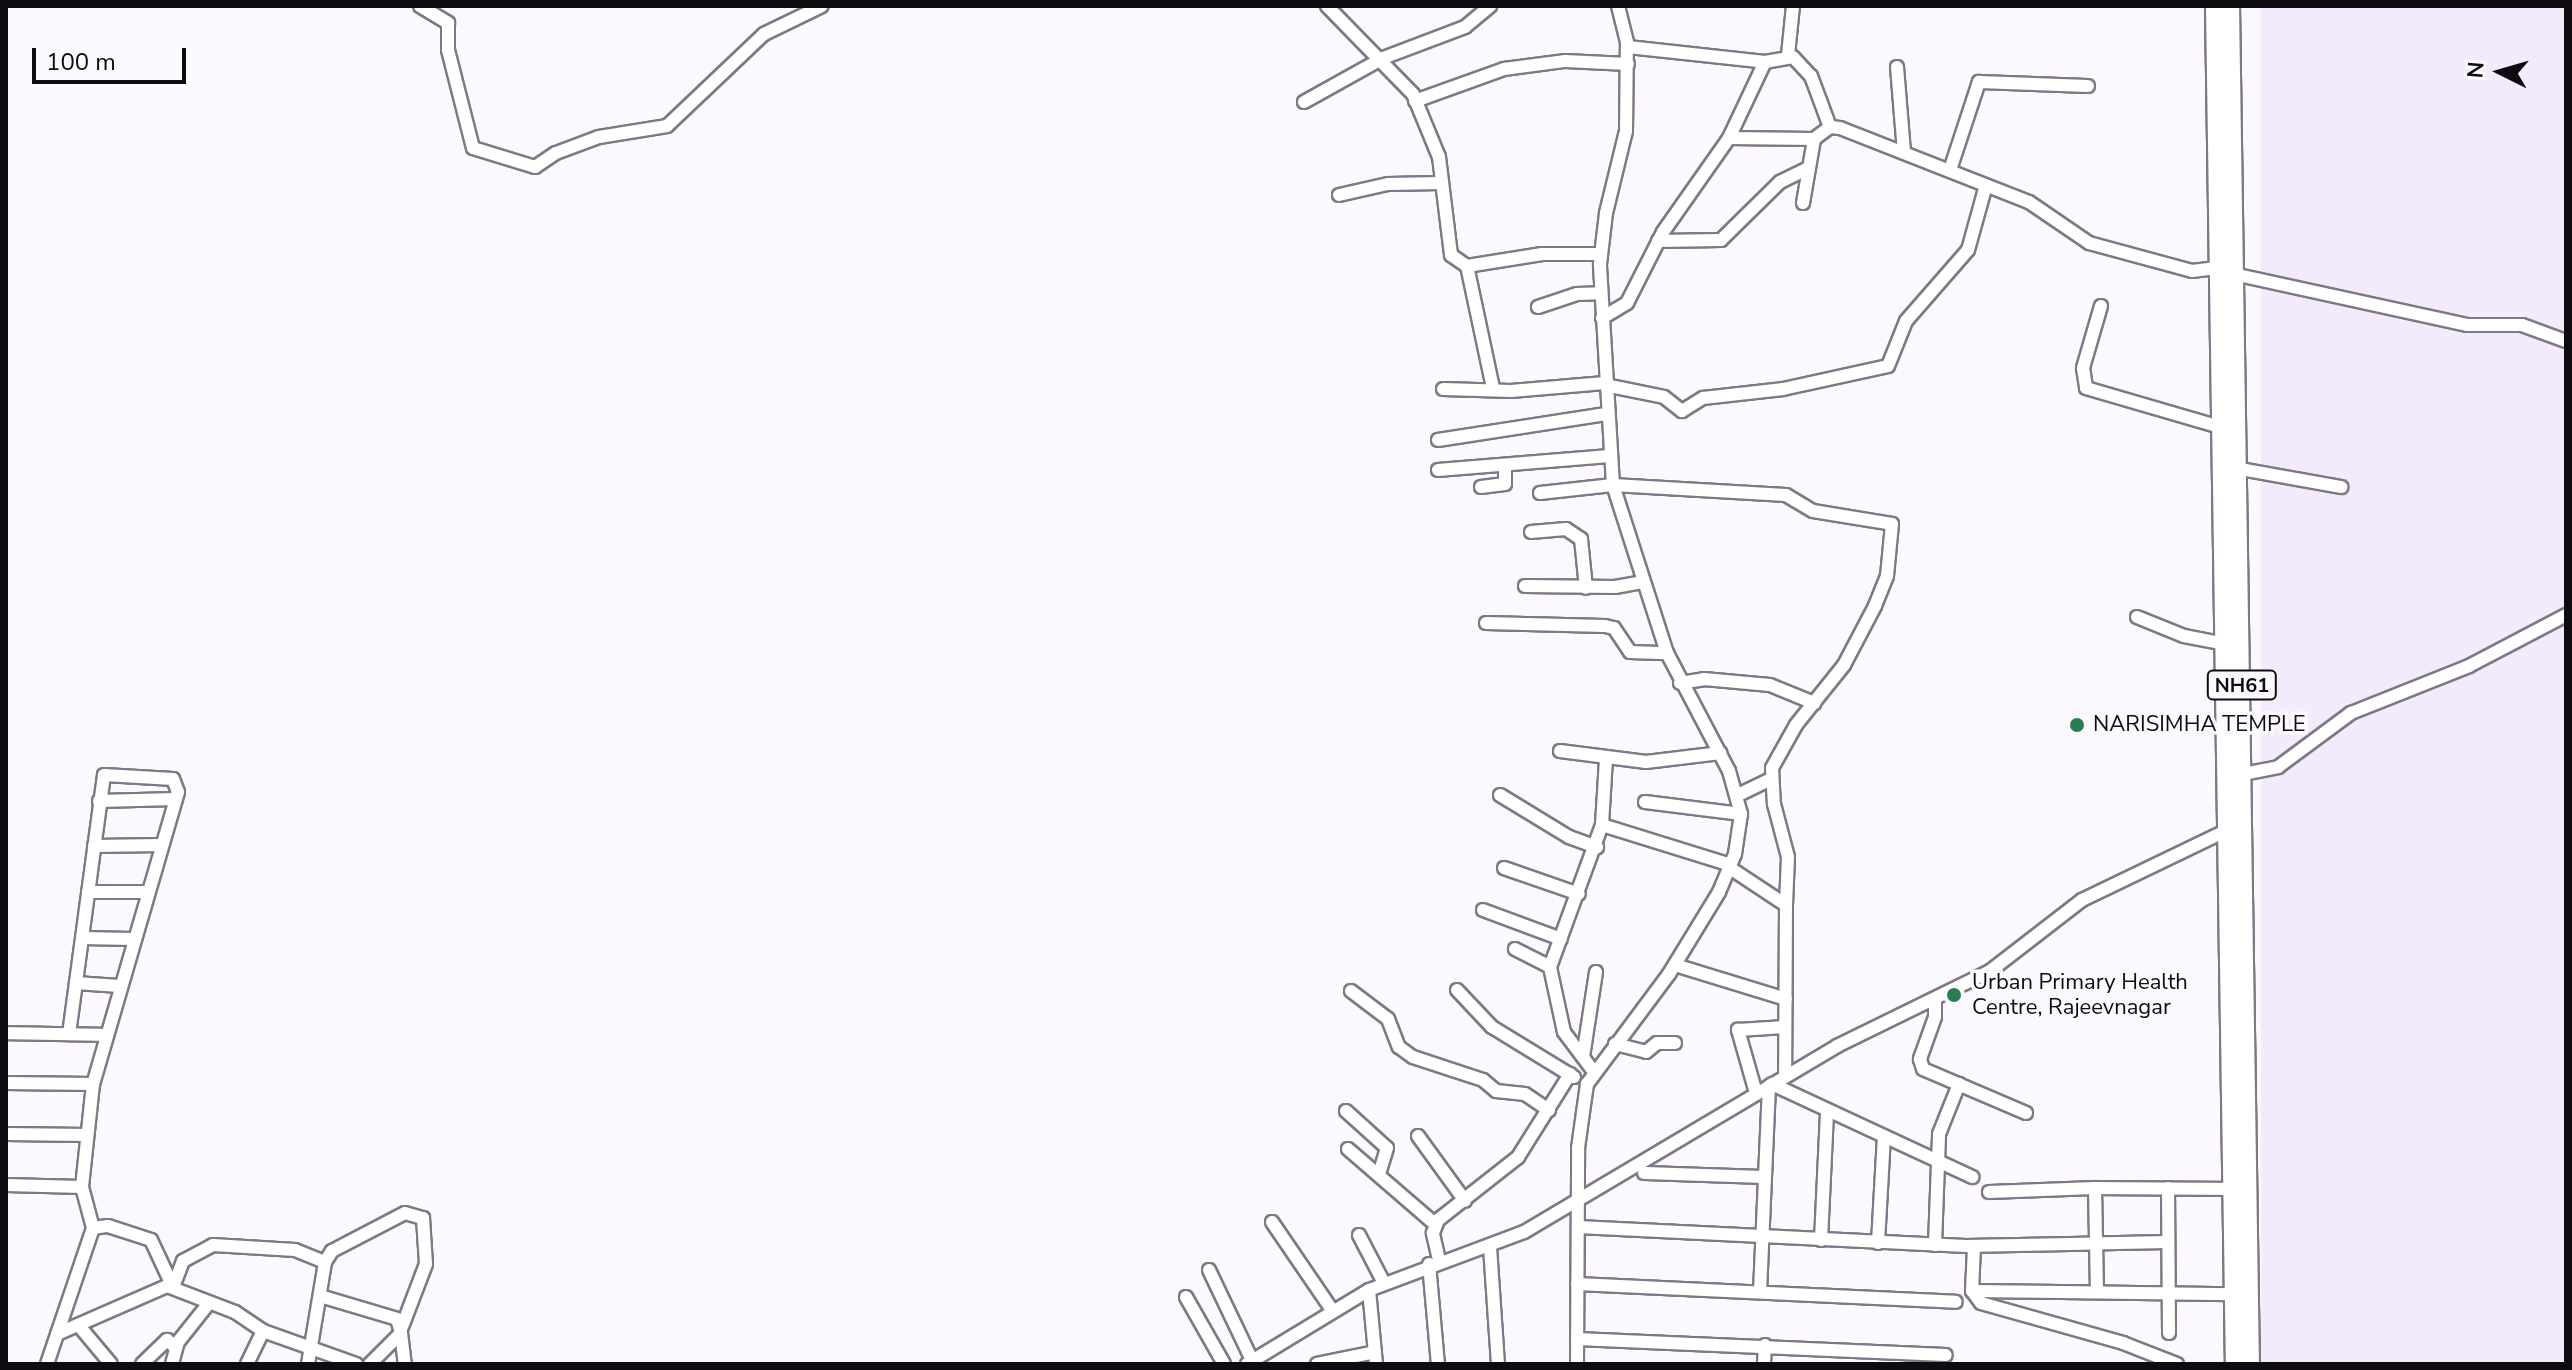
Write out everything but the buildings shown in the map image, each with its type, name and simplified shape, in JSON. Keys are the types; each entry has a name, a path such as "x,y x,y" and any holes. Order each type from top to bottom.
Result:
{"highway":[{"name":"NH61","path":"2215,6 2233,270 2224,428 2226,644 2237,827 2250,1364"},
{"name":"NH61","path":"2230,6 2243,774 2237,827 2233,1189 2235,1364"}],"street":[{"path":"420,6 448,23 448,50 473,148 535,167 556,153 599,137 667,126 764,34 822,6"},
{"path":"1327,6 1383,58 1415,101 1438,154 1451,255 1467,266 1493,388"},
{"path":"1304,102 1383,58 1455,32 1490,6"},
{"path":"1577,1364 1578,1148 1587,1084 1675,965 1731,866 1741,814 1738,795 1720,753 1680,683 1667,653 1613,485 1606,414 1601,254 1623,155 1628,47 1618,6"},
{"path":"1788,55 1793,6"},
{"path":"1628,47 1765,62 1788,55 1805,65 1830,127 1950,170 2048,212 2089,243 2192,271 2233,270 2467,325 2522,325 2566,341"},
{"path":"1415,101 1504,69 1565,61 1628,64"},
{"path":"1602,318 1627,303 1658,241 1729,138 1765,62"},
{"path":"1897,67 1904,153"},
{"path":"1950,170 1979,82 2088,86"},
{"path":"1729,138 1814,139 1830,127"},
{"path":"1803,203 1814,139"},
{"path":"1658,241 1721,240 1780,182 1809,168"},
{"path":"1339,195 1388,184 1441,183"},
{"path":"1443,389 1605,384 1664,397 1682,411 1703,398 1783,389 1888,366 1906,321 1968,250 1986,185"},
{"path":"1467,266 1542,254 1601,254"},
{"path":"1538,307 1577,294 1601,293"},
{"path":"2101,306 2083,368 2086,388 2224,428"},
{"path":"1438,440 1606,414"},
{"path":"1438,470 1505,468 1609,456"},
{"path":"1481,487 1505,484 1505,468"},
{"path":"2240,469 2341,487"},
{"path":"1540,493 1613,485 1786,495 1813,511 1892,524 1887,576 1875,606 1844,665 1786,741 1771,779 1788,857 1785,1076"},
{"path":"1531,532 1566,529 1581,539 1586,588"},
{"path":"1525,586 1586,588 1644,582"},
{"path":"2243,774 2278,767 2351,713 2469,666 2566,615"},
{"path":"2137,617 2184,636 2226,644"},
{"path":"1486,623 1605,626 1614,628 1630,652 1667,653"},
{"path":"1680,683 1704,679 1770,685 1814,703"},
{"path":"1560,751 1606,759 1667,762 1720,753"},
{"path":"1594,1072 1564,1032 1550,967 1597,847 1602,825 1606,759"},
{"path":"47,1364 93,1228 82,1187 93,1084 119,986 176,799 179,785 173,779 112,773 104,775 69,1034"},
{"path":"1738,795 1771,779"},
{"path":"1500,795 1569,837 1597,847"},
{"path":"99,801 176,799"},
{"path":"1645,802 1741,814"},
{"path":"1602,825 1731,866 1786,905"},
{"path":"1209,1270 1250,1362 1369,1290 1434,1262 1490,1247 1579,1200 1862,1032 1935,1000 1990,971 2082,900 2237,827"},
{"path":"94,846 162,845"},
{"path":"1504,868 1579,894"},
{"path":"88,892 148,892"},
{"path":"1483,910 1561,939"},
{"path":"82,938 133,939"},
{"path":"1515,949 1550,967"},
{"path":"1675,965 1786,999"},
{"path":"1583,1057 1596,972"},
{"path":"76,983 119,986"},
{"path":"1457,990 1492,1027 1587,1084"},
{"path":"1351,991 1388,1019 1399,1047 1413,1057 1483,1080 1496,1091 1525,1094 1549,1110"},
{"path":"1935,1000 1920,1063 2026,1113"},
{"path":"1756,1093 1738,1030 1785,1027"},
{"path":"6,1033 106,1035"},
{"path":"1615,1044 1646,1052 1657,1043 1675,1043"},
{"path":"1435,1224 1518,1157 1570,1074"},
{"path":"6,1083 93,1084"},
{"path":"1935,1245 1941,1125 1959,1084"},
{"path":"1771,1085 1972,1177"},
{"path":"1760,1292 1771,1085"},
{"path":"1346,1111 1387,1148 1379,1175"},
{"path":"1821,1240 1827,1111"},
{"path":"6,1134 87,1135"},
{"path":"1418,1136 1465,1201"},
{"path":"1878,1243 1884,1136"},
{"path":"1348,1149 1435,1224"},
{"path":"1644,1173 1765,1177"},
{"path":"6,1185 82,1187"},
{"path":"1989,1192 2095,1188 2233,1189"},
{"path":"2095,1188 2097,1292"},
{"path":"2168,1188 2169,1333"},
{"path":"308,1364 325,1262 332,1251 395,1216 423,1217 425,1270 401,1330 370,1364"},
{"path":"1272,1222 1332,1310"},
{"path":"1435,1224 1438,1364"},
{"path":"93,1228 108,1226 151,1240 173,1287 239,1314 263,1331 356,1364"},
{"path":"1578,1227 1974,1246 2168,1242"},
{"path":"1359,1235 1384,1283"},
{"path":"57,1334 173,1287 183,1261 209,1245 295,1250 325,1262"},
{"path":"1974,1246 1972,1291 1981,1303 2123,1343 2177,1364"},
{"path":"1490,1247 1498,1364"},
{"path":"1577,1284 1956,1302"},
{"path":"1317,1364 1376,1358 1369,1290"},
{"path":"1972,1291 2234,1294"},
{"path":"320,1296 361,1305 397,1319 405,1364"},
{"path":"1186,1297 1224,1364"},
{"path":"142,1364 167,1340 174,1346 209,1303"},
{"path":"80,1327 111,1364"},
{"path":"247,1364 263,1331"},
{"path":"1577,1339 1946,1355"},
{"path":"172,1364 178,1342"},
{"path":"1764,1364 1765,1345"}],"shaded area":[{"path":"2261,6 2566,6 2566,1364 2261,1364"}],"place":[{"name":"NARISIMHA TEMPLE","path":"2077,725"},
{"name":"Urban Primary Health Centre, Rajeevnagar","path":"1954,995"}]}
